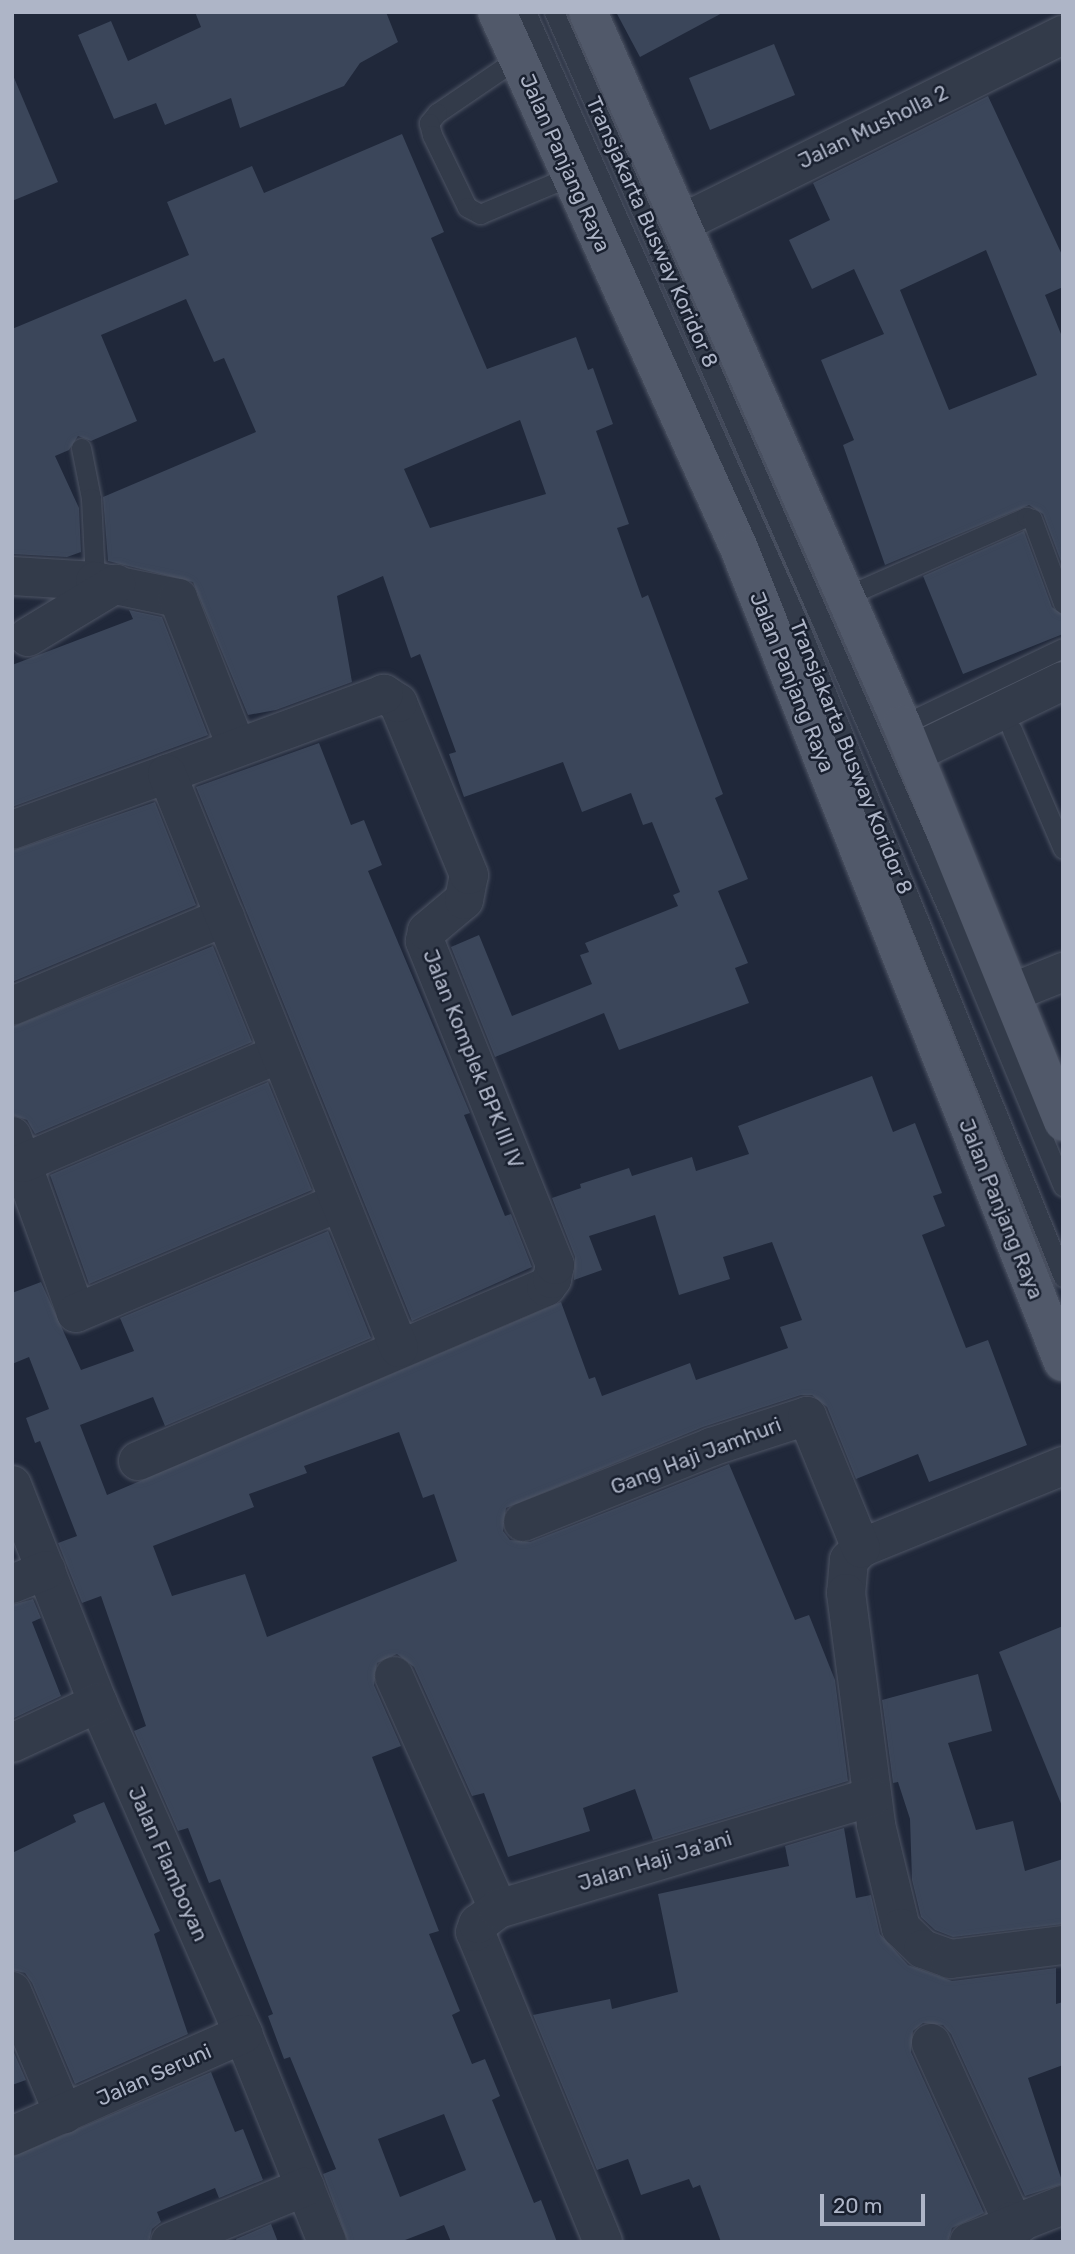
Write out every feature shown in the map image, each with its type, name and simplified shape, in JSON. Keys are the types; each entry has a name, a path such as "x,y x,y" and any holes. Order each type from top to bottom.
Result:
{"main road":[{"name":"Jalan Panjang Raya","path":"497,12 739,548 1063,1362"},
{"path":"588,12 684,222 908,739 1063,1122"}],"street":[{"name":"Jalan Musholla 2","path":"684,222 1063,35"},
{"path":"12,576 106,582 178,598 236,746"},
{"path":"12,590 20,642 106,582"},
{"path":"908,739 1063,681"},
{"name":"Jalan Komplek BPK III IV","path":"12,830 374,695 391,697 398,703 470,875 464,900 428,931 425,941 555,1265 546,1287 138,1461"},
{"path":"167,774 400,1348"},
{"path":"12,1006 225,917"},
{"path":"1011,993 1063,972"},
{"path":"279,1054 18,1149 76,1313 340,1202"},
{"name":"Gang Haji Jamhuri","path":"523,1522 699,1452 807,1416 861,1548"},
{"path":"1063,1466 861,1548 849,1560 846,1592 872,1797 901,1928 923,1949 950,1959 1063,1945"},
{"name":"Jalan Flamboyan","path":"12,1485 29,1577 98,1703 243,2034 327,2242"},
{"path":"394,1676 498,1909 478,1924 475,1932 603,2242"},
{"path":"12,1743 98,1703"},
{"name":"Jalan Haji Ja'ani","path":"498,1909 872,1797"},
{"path":"12,1990 64,2115"},
{"name":"Jalan Seruni","path":"12,2136 243,2034"},
{"path":"931,2043 1012,2221 1019,2224"},
{"path":"170,2242 305,2187"},
{"path":"969,2242 1063,2205"}],"lane":[{"name":"Transjakarta Busway Koridor 8","path":"526,12 796,618 1063,1277"},
{"name":"Transjakarta Busway Koridor 8","path":"554,12 953,921 1063,1186"},
{"path":"518,58 437,113 429,123 432,135 467,207 480,214 571,176"},
{"path":"81,448 106,582"},
{"path":"846,596 1026,517 1032,519 1063,603"},
{"path":"908,739 1063,648"},
{"path":"1012,730 1063,849"}],"building":[{"path":"195,12 386,12 398,42 360,63 344,86 240,128 231,98 165,125 156,103 114,119 78,35 111,21 128,61 201,27"},
{"path":"616,12 724,12 640,57"},
{"path":"774,44 795,95 710,130 689,78"},
{"path":"12,73 58,182 12,201"},
{"path":"988,96 1063,257 1063,287 1045,295 1063,339 1063,567 1043,514 1029,505 885,565 843,445 854,440 821,360 884,334 854,269 812,289 789,240 830,220 813,183","holes":["986,250 1037,375 949,410 900,290"]},
{"path":"402,134 444,232 431,238 487,369 576,337 588,370 593,368 613,424 596,431 629,524 617,528 642,598 648,595 723,794 715,798 748,879 718,891 748,963 735,968 749,1003 619,1050 604,1013 495,1057 451,947 479,935 512,1016 592,984 580,955 589,952 585,943 678,906 673,895 680,892 652,822 643,825 631,793 582,812 563,762 464,797 449,754 456,752 420,654 411,658 383,576 337,596 352,682 276,710 248,715 193,582 108,561 103,497 256,432 224,358 214,362 186,299 101,335 137,421 91,441 78,436 69,450 55,456 79,508 81,552 67,557 12,554 12,329 189,255 167,202 252,166 264,193","holes":["520,420 546,494 430,528 404,469"]},
{"path":"1024,531 1052,607 1063,615 1063,634 963,674 923,576"},
{"path":"129,610 162,617 208,735 12,807 12,665 133,619"},
{"path":"319,743 351,825 364,820 382,865 368,871 470,1113 464,1115 505,1216 511,1214 532,1267 412,1321 196,787"},
{"path":"155,802 196,905 12,982 12,851"},
{"path":"213,946 252,1042 35,1134 27,1120 12,1115 12,1027"},
{"path":"872,1076 893,1132 915,1123 942,1193 933,1196 945,1226 922,1235 966,1348 988,1340 1027,1445 929,1482 918,1454 856,1479 827,1407 812,1395 801,1395 703,1427 506,1508 503,1531 510,1540 530,1542 729,1464 795,1620 809,1615 835,1680 848,1781 653,1840 635,1789 583,1808 590,1831 508,1857 484,1793 472,1796 414,1667 397,1654 377,1663 374,1685 401,1746 372,1757 439,1931 429,1934 460,2011 452,2015 472,2064 485,2059 500,2096 492,2100 534,2203 541,2200 557,2242 451,2242 444,2225 400,2242 348,2242 323,2174 336,2169 290,2057 284,2059 268,2016 273,2014 220,1879 209,1883 188,1828 178,1831 134,1731 146,1726 101,1596 82,1603 58,1543 77,1536 40,1441 35,1443 26,1418 49,1409 29,1357 12,1364 12,1293 41,1282 81,1370 134,1351 120,1318 328,1231 371,1338 165,1426 153,1397 80,1425 107,1495 561,1302 589,1379 595,1377 602,1396 690,1363 696,1380 788,1348 780,1327 802,1320 772,1242 723,1257 730,1279 679,1295 655,1215 589,1236 602,1270 574,1280 575,1257 552,1198 581,1188 580,1184 629,1168 632,1176 692,1157 696,1171 749,1154 738,1126","holes":["399,1432 423,1498 434,1494 457,1561 267,1637 245,1574 172,1596 153,1546 254,1507 249,1494 307,1473 304,1466","444,2114 466,2170 400,2197 378,2139"]},
{"path":"268,1082 312,1190 89,1284 50,1175"},
{"path":"33,1599 41,1618 32,1622 61,1696 12,1719 12,1605"},
{"path":"1063,1626 1063,1806 1062,1806 999,1652"},
{"path":"978,1674 992,1731 948,1743 976,1830 1013,1821 1025,1871 1063,1859 1063,1924 953,1937 935,1930 921,1917 912,1880 910,1819 898,1782 893,1783 882,1700"},
{"path":"104,1802 160,1931 154,1934 188,2034 75,2084 32,1983 25,1973 12,1970 12,1853 76,1822 73,1815"},
{"path":"844,1828 856,1898 871,1895 880,1934 908,1965 952,1981 1056,1968 1056,2004 1063,2002 1063,2065 1028,2078 1063,2184 1025,2196 951,2034 943,2025 923,2023 913,2031 911,2052 984,2213 952,2228 948,2242 721,2242 700,2185 693,2188 689,2179 641,2195 628,2159 597,2170 533,2015 610,1999 612,2009 678,1992 658,1894 789,1866 785,1846"},
{"path":"12,2048 26,2080 12,2085"},
{"path":"211,2072 235,2132 243,2129 263,2180 219,2198 215,2188 157,2212 161,2222 152,2229 149,2242 12,2242 12,2157"},
{"path":"271,2224 278,2242 237,2242 236,2239"}]}
